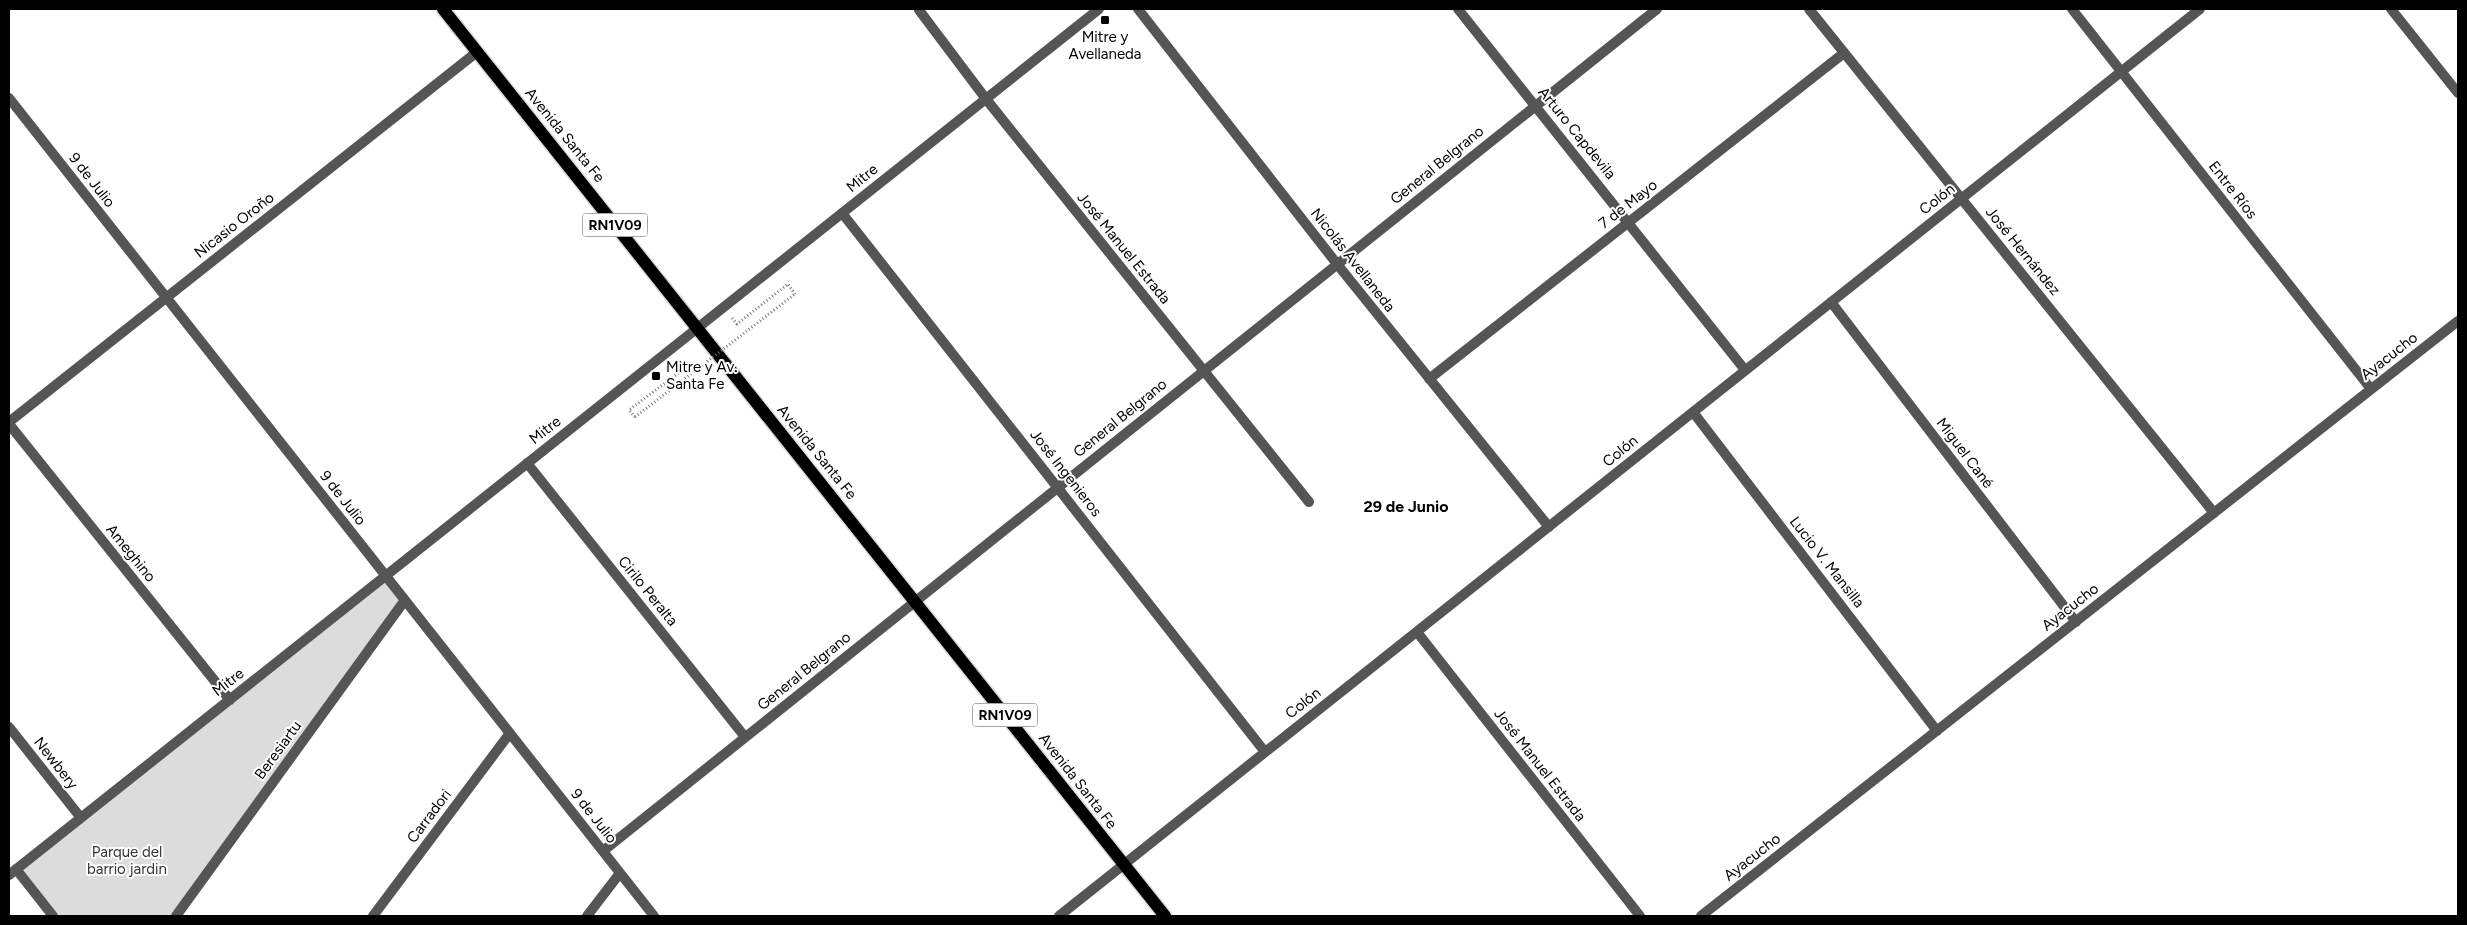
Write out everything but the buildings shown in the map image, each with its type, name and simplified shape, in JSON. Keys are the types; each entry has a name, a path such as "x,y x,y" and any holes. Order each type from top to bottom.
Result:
{"main road":[{"name":"Avenida Santa Fe","path":"443,9 1165,916"}],"street":[{"name":"Mitre","path":"13,872 1099,9"},
{"name":"Nicolás Avellaneda","path":"1138,9 1337,264 1549,526"},
{"name":"Arturo Capdevila","path":"1458,9 1745,370"},
{"name":"General Belgrano","path":"603,851 1657,9"},
{"name":"José Hernández","path":"1809,9 2214,513"},
{"name":"Entre Ríos","path":"2072,9 2371,389"},
{"name":"Colón","path":"1059,916 2200,9"},
{"path":"2392,9 2458,93"},
{"name":"José Manuel Estrada","path":"919,10 986,99 1309,502"},
{"name":"Nicasio Oroño","path":"9,423 477,52"},
{"name":"7 de Mayo","path":"1430,379 1844,53"},
{"name":"9 de Julio","path":"9,98 654,916"},
{"name":"José Ingenieros","path":"842,213 1265,752"},
{"name":"Miguel Cané","path":"1831,302 2076,622"},
{"name":"Ayacucho","path":"1701,916 2458,321"},
{"name":"Lucio V. Mansilla","path":"1692,412 1937,730"},
{"name":"Ameghino","path":"9,423 230,700"},
{"name":"Cirilo Peralta","path":"527,463 745,737"},
{"name":"Beresiartu","path":"176,916 405,600"},
{"name":"José Manuel Estrada","path":"1417,632 1640,916"},
{"name":"Newbery","path":"9,727 81,818"},
{"name":"Carradori","path":"373,916 510,733"},
{"path":"13,872 53,916"},
{"path":"587,916 620,873"}],"path":[{"path":"668,352 685,368 629,410 635,417 795,294 788,284 737,324 723,308"}],"green space":[{"name":"Parque del barrio jardin","path":"386,576 405,600 176,916 53,916 16,869"}],"place":[{"name":"Mitre y Avellaneda","path":"1105,20"},
{"name":"Mitre y Av. Santa Fe","path":"656,376"}],"district":[{"name":"29 de Junio","path":"1406,506"}]}
